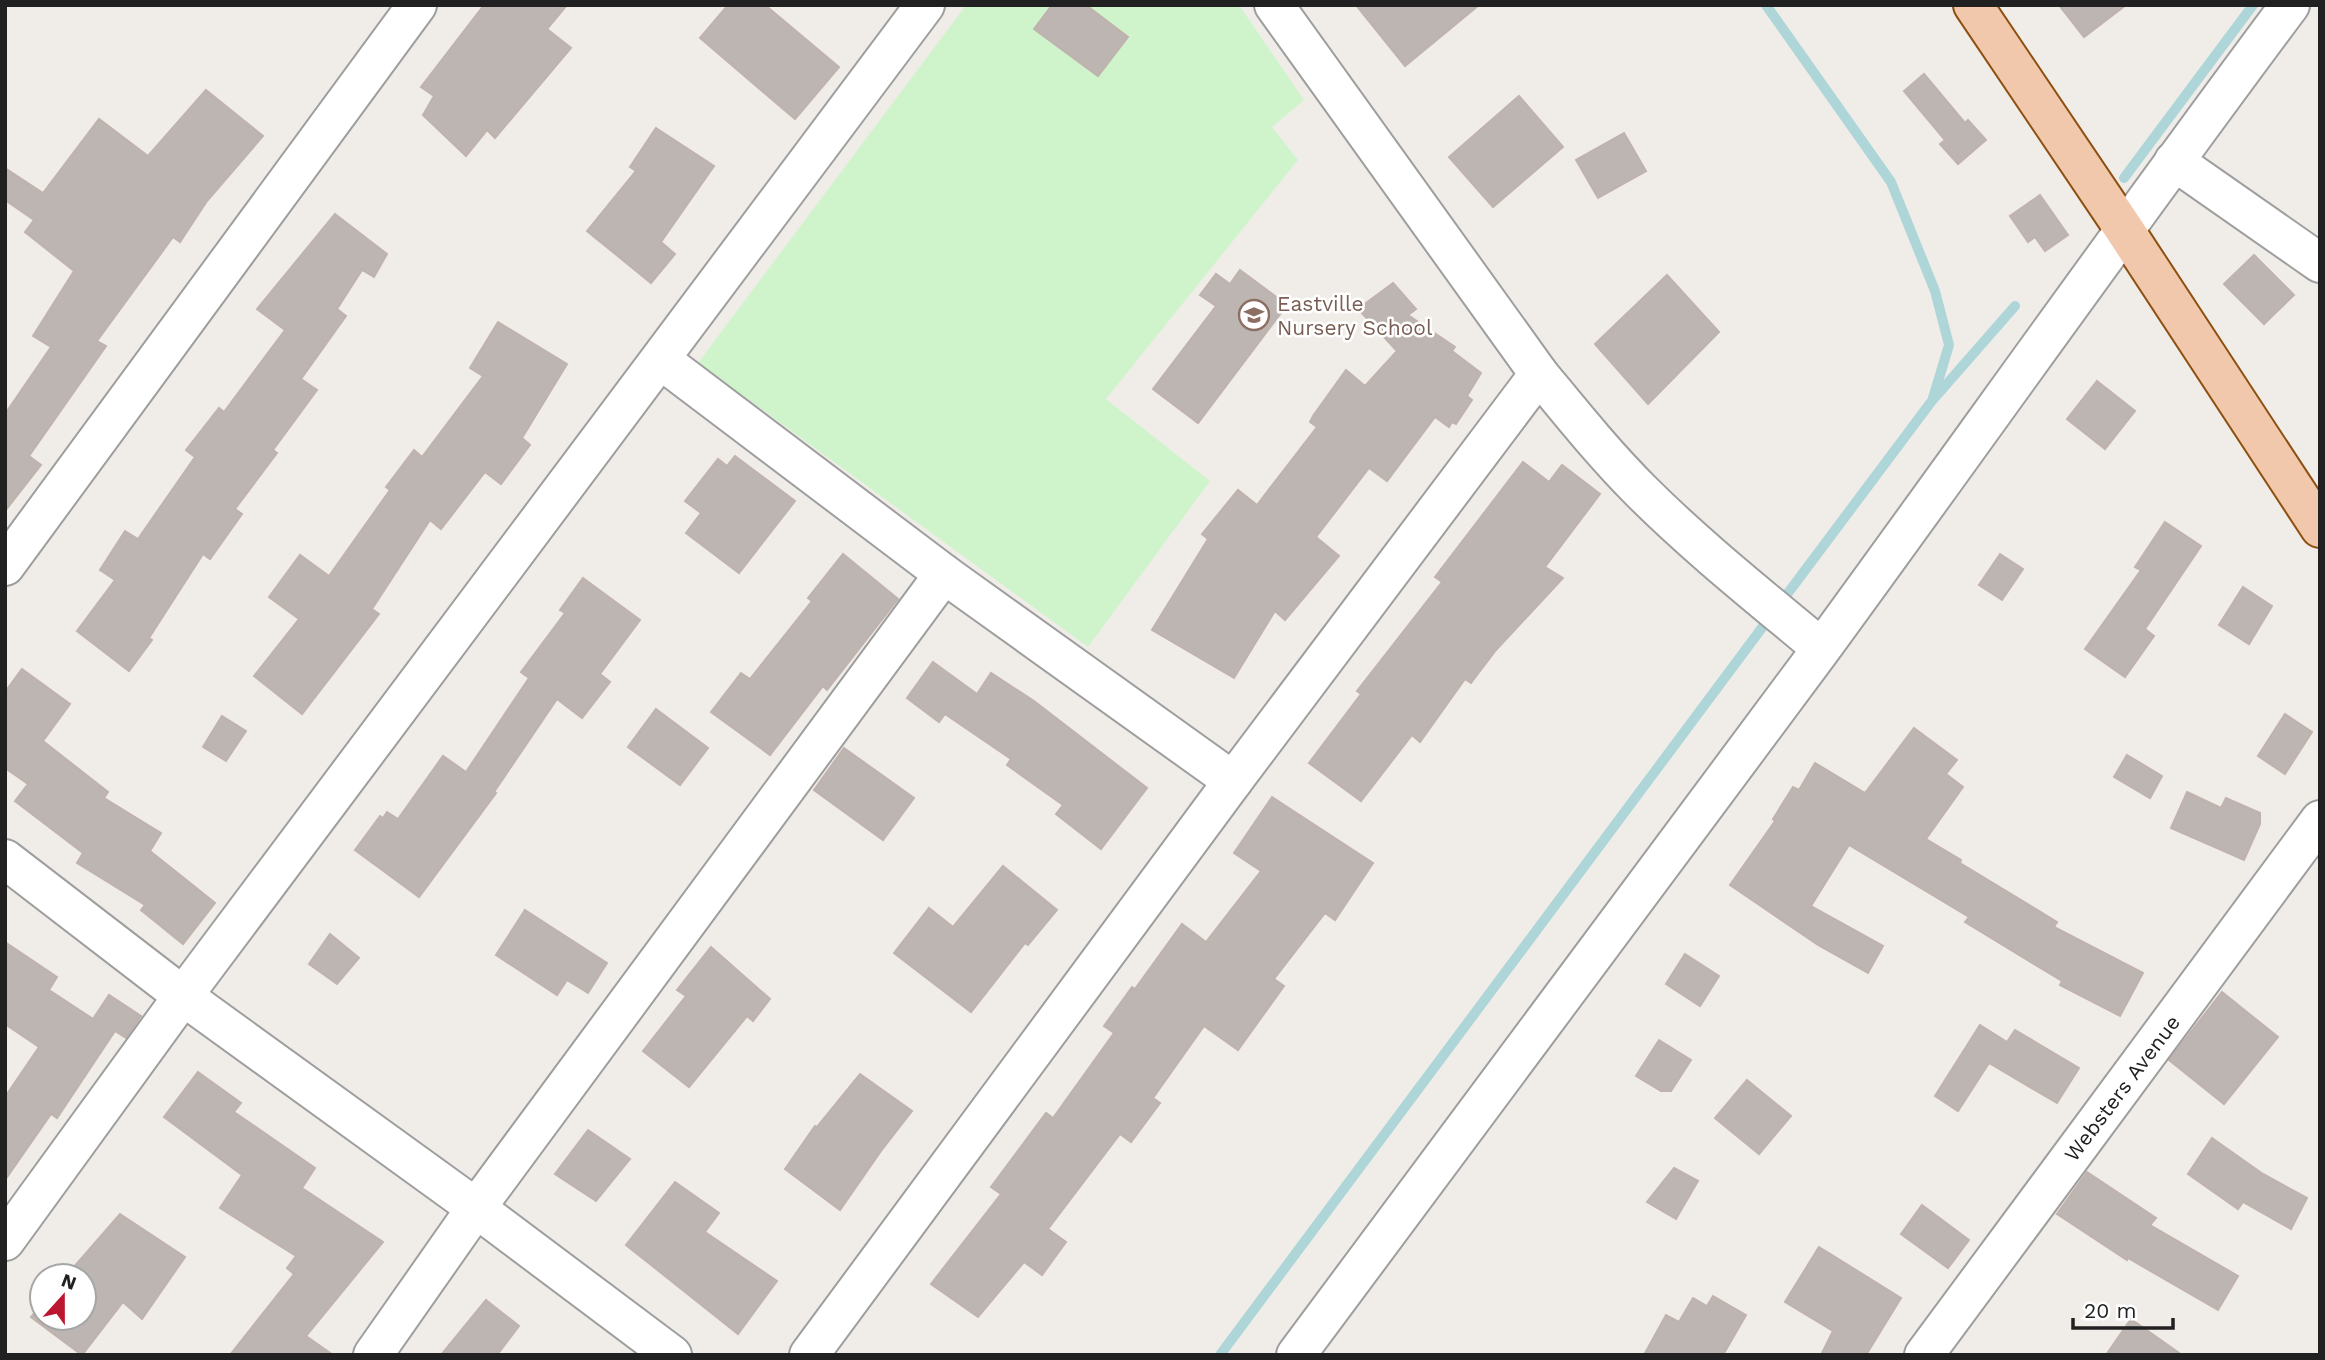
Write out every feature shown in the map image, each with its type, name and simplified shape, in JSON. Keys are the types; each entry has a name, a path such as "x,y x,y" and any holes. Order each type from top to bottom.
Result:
{"main road":[{"path":"1973,5 2320,528"}],"street":[{"path":"5,566 417,5"},
{"path":"5,1241 183,996 925,5"},
{"path":"1274,5 1539,374 1586,433 1641,491 1814,642"},
{"path":"1296,1355 1535,1037 1814,642 2290,5"},
{"path":"2174,161 2320,263"},
{"path":"661,360 944,574 1233,782"},
{"path":"809,1355 1539,374"},
{"path":"373,1355 476,1208 944,574"},
{"name":"Websters Avenue","path":"1924,1355 2320,820"},
{"path":"5,859 183,996 476,1208 672,1355"}],"green space":[{"path":"966,5 1239,5 1304,100 1272,127 1298,160 1106,399 1210,481 1088,647 698,363"}],"building":[{"path":"484,5 567,5 547,29 571,48 495,138 487,130 466,156 423,115 434,96 421,87"},
{"path":"728,5 765,5 839,67 795,119 700,38"},
{"path":"1052,5 1086,5 1128,37 1098,76 1034,29"},
{"path":"1356,5 1479,5 1405,66"},
{"path":"2059,5 2126,5 2084,37"},
{"path":"1924,74 1965,123 1968,120 1986,140 1958,164 1940,144 1945,140 1904,91"},
{"path":"206,90 263,136 207,201 180,242 173,237 97,341 106,346 29,456 41,465 5,511 5,414 51,347 33,336 74,271 25,232 34,220 5,200 5,168 43,193 99,119 148,156"},
{"path":"1519,96 1563,147 1493,207 1449,157"},
{"path":"656,128 714,166 661,242 675,254 651,283 587,231 636,171 630,167"},
{"path":"1624,133 1646,171 1598,198 1576,160"},
{"path":"2040,195 2068,235 2045,251 2035,237 2028,242 2010,216"},
{"path":"335,214 387,254 374,277 362,270 337,309 346,316 301,379 317,390 273,450 277,453 235,509 242,514 210,559 203,554 149,638 152,640 129,671 77,631 115,580 100,570 125,531 138,539 195,457 186,450 219,408 224,412 285,330 257,309"},
{"path":"2254,255 2294,295 2264,324 2224,284"},
{"path":"1240,270 1287,305 1198,423 1153,389 1216,306 1200,295 1216,274 1230,284"},
{"path":"1667,275 1719,332 1648,404 1595,344"},
{"path":"1393,283 1416,309 1408,315 1455,347 1452,351 1481,373 1467,396 1472,400 1456,424 1452,422 1449,427 1435,417 1387,481 1369,468 1316,537 1339,556 1285,620 1275,611 1234,678 1152,630 1208,539 1202,534 1238,490 1257,505 1317,427 1310,422 1313,416 1346,370 1365,386 1397,351 1358,309"},
{"path":"498,322 567,364 522,438 530,445 501,484 485,472 441,529 430,520 372,609 379,614 302,714 254,676 299,619 269,597 300,555 329,576 390,490 386,487 414,450 422,457 483,376 470,368"},
{"path":"2097,381 2135,411 2105,449 2067,419"},
{"path":"735,456 795,501 739,573 686,533 701,513 685,501 718,459 727,466"},
{"path":"1523,462 1549,482 1562,465 1600,494 1545,567 1563,578 1496,650 1471,683 1465,679 1420,742 1412,735 1361,801 1309,763 1361,694 1357,691 1442,582 1435,577"},
{"path":"2165,522 2201,546 2145,629 2154,636 2125,677 2085,649 2141,570 2135,567"},
{"path":"843,554 898,599 827,690 823,686 770,755 711,712 741,673 750,679 812,601 808,598"},
{"path":"2000,554 2023,569 2002,600 1979,585"},
{"path":"583,578 640,620 600,674 610,682 582,718 557,699 494,792 496,793 419,897 355,850 380,816 383,818 387,812 398,819 443,756 466,772 529,678 521,672 565,613 560,610"},
{"path":"2243,587 2272,606 2249,644 2219,625"},
{"path":"933,662 977,694 991,673 1034,701 1147,788 1101,849 1056,814 1063,805 1007,765 1011,759 945,714 939,722 907,698"},
{"path":"22,669 70,704 43,741 108,792 104,798 161,833 150,851 215,903 183,944 141,910 145,905 77,863 83,853 15,801 28,784 5,768 5,692"},
{"path":"656,709 708,748 680,785 628,747"},
{"path":"2285,714 2312,732 2285,774 2258,756"},
{"path":"222,716 246,731 226,761 203,747"},
{"path":"1914,728 1957,760 1946,774 1963,787 1926,839 2057,922 2054,927 2143,973 2120,1016 2060,985 2062,981 1965,922 1969,917 1849,845 1811,906 1883,946 1868,973 1818,945 1730,885 1775,821 1773,819 1793,787 1799,790 1815,763 1865,793"},
{"path":"844,748 914,798 883,840 814,790"},
{"path":"2127,755 2162,776 2150,798 2114,777"},
{"path":"2187,792 2221,808 2226,798 2260,813 2260,824 2244,860 2171,828"},
{"path":"1272,797 1373,863 1335,920 1325,913 1274,979 1284,986 1238,1050 1204,1026 1153,1098 1160,1103 1131,1142 1120,1134 1048,1229 1066,1242 1042,1275 1024,1262 978,1317 931,1284 1001,1194 991,1187 1046,1113 1053,1118 1114,1033 1104,1026 1132,987 1135,989 1182,924 1206,942 1261,871 1234,853"},
{"path":"1003,866 1057,910 1028,945 1025,943 971,1012 894,953 929,908 953,927"},
{"path":"525,910 607,963 588,993 567,980 557,995 496,955"},
{"path":"330,934 359,958 337,984 309,964"},
{"path":"5,942 57,977 49,990 93,1019 109,995 141,1016 126,1038 115,1031 57,1118 51,1114 5,1180 5,1097 39,1047 5,1024"},
{"path":"711,947 770,999 753,1021 747,1016 689,1087 643,1051 686,996 677,990"},
{"path":"1685,954 1719,976 1700,1006 1666,984"},
{"path":"2222,992 2278,1037 2224,1104 2169,1060"},
{"path":"1980,1025 2007,1042 2015,1030 2079,1068 2057,1103 1989,1063 1958,1111 1935,1096"},
{"path":"1659,1040 1691,1060 1671,1091 1661,1091 1636,1076"},
{"path":"198,1072 241,1103 234,1112 315,1168 302,1188 383,1242 306,1336 333,1355 230,1355 294,1274 287,1268 296,1256 220,1208 242,1175 164,1117"},
{"path":"860,1074 912,1111 840,1210 785,1169 815,1126 817,1127"},
{"path":"1747,1080 1791,1116 1759,1154 1715,1118"},
{"path":"588,1130 630,1159 596,1201 555,1174"},
{"path":"2212,1138 2263,1174 2307,1198 2291,1229 2243,1202 2238,1209 2188,1174"},
{"path":"1674,1168 1698,1181 1676,1219 1647,1202"},
{"path":"2087,1172 2156,1218 2150,1225 2238,1276 2218,1310 2128,1258 2127,1260 2057,1214"},
{"path":"675,1182 719,1213 705,1232 777,1281 738,1334 626,1245"},
{"path":"1922,1205 1969,1240 1948,1268 1901,1234"},
{"path":"120,1214 185,1257 142,1319 123,1302 82,1355 51,1332 98,1332 98,1262 78,1262"},
{"path":"1819,1247 1901,1298 1866,1355 1821,1355 1833,1331 1785,1302"},
{"path":"1713,1296 1746,1315 1723,1355 1644,1355 1666,1315 1679,1322 1693,1298 1707,1306"},
{"path":"486,1300 519,1326 497,1355 441,1355"},
{"path":"2131,1319 2182,1355 2106,1355"}],"waterway":[{"path":"1766,5 1891,182 1935,291 1949,345 1933,398"},
{"path":"2124,178 2253,5"},
{"path":"1779,605 1931,402 2015,306"},
{"path":"1220,1355 1770,617"}],"place":[{"name":"Eastville Nursery School","path":"1254,315"}]}
